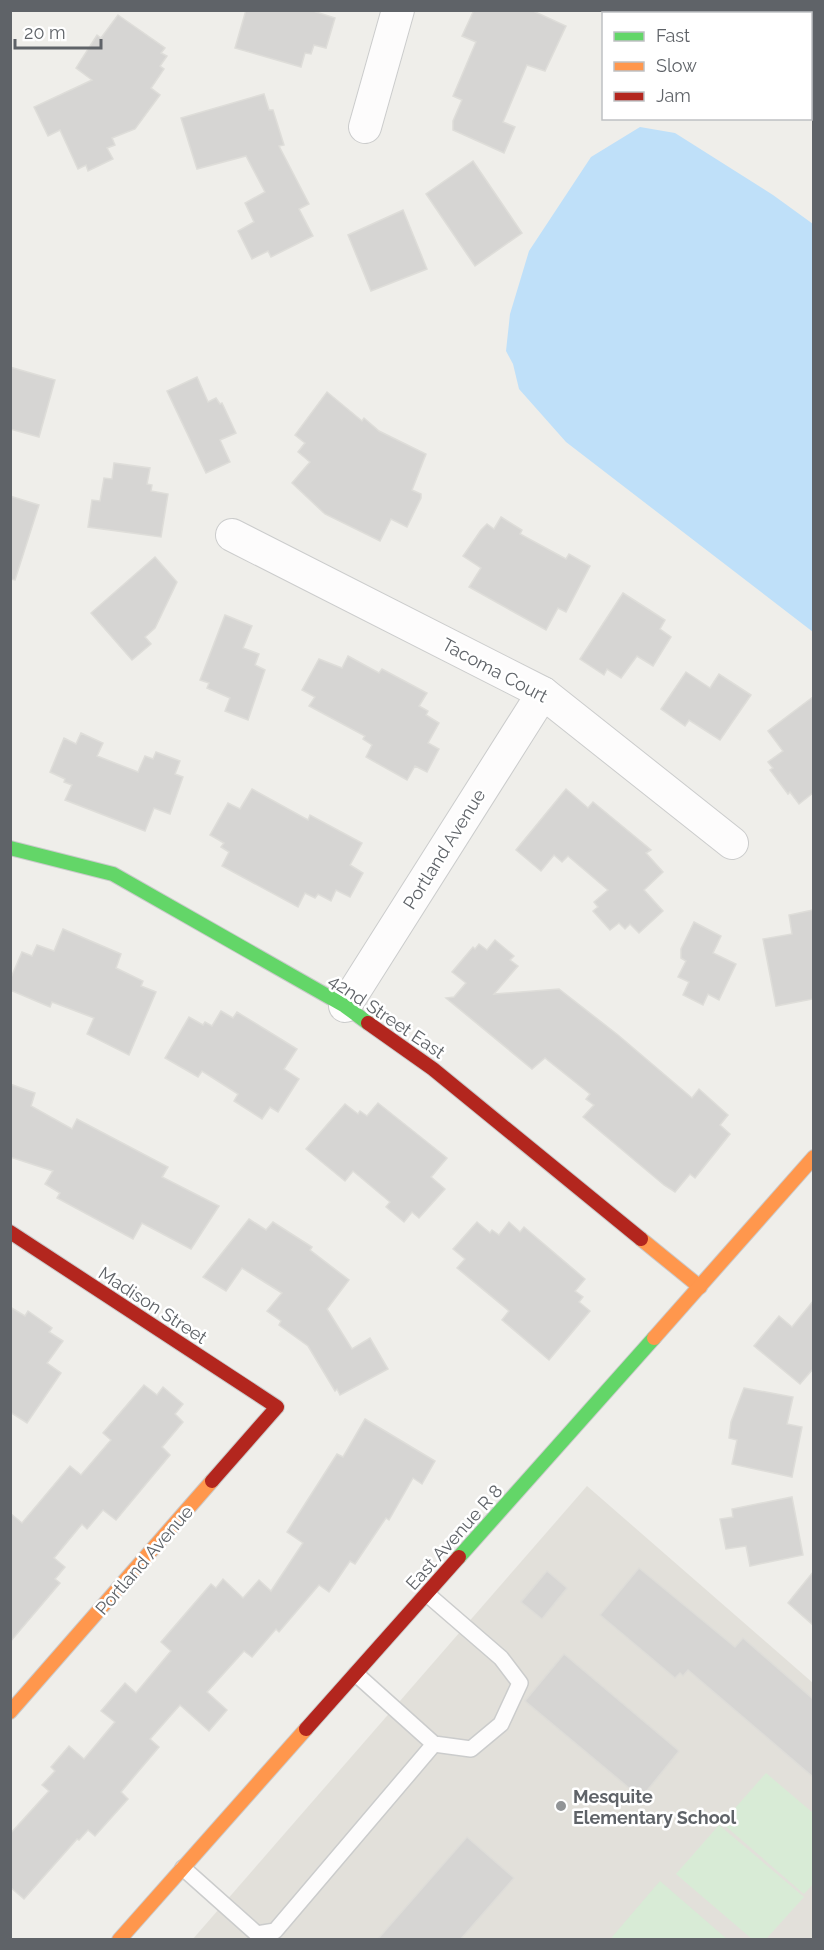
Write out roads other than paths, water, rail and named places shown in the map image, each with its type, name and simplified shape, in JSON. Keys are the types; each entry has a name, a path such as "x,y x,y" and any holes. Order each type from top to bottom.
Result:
{"street":[{"path":"365,127 398,10"},
{"name":"Tacoma Court","path":"232,535 543,693 732,843"},
{"name":"Portland Avenue","path":"345,1006 543,693"},
{"name":"42nd Street East","path":"10,848 113,874 345,1006 433,1069 700,1287"},
{"name":"East Avenue R 8","path":"119,1940 813,1157"},
{"name":"Madison Street","path":"10,1232 276,1407"},
{"name":"Portland Avenue","path":"10,1712 276,1407"}],"lane":[{"path":"356,1674 434,1744 471,1749 501,1724 520,1683 501,1658 427,1594"},
{"path":"183,1868 257,1934 275,1931 434,1744"}],"water":[{"path":"640,127 675,133 773,195 813,224 813,632 566,442 519,389 513,364 506,351 510,314 529,251 591,157"}],"place":[{"name":"Mesquite Elementary School","path":"561,1806"}]}
